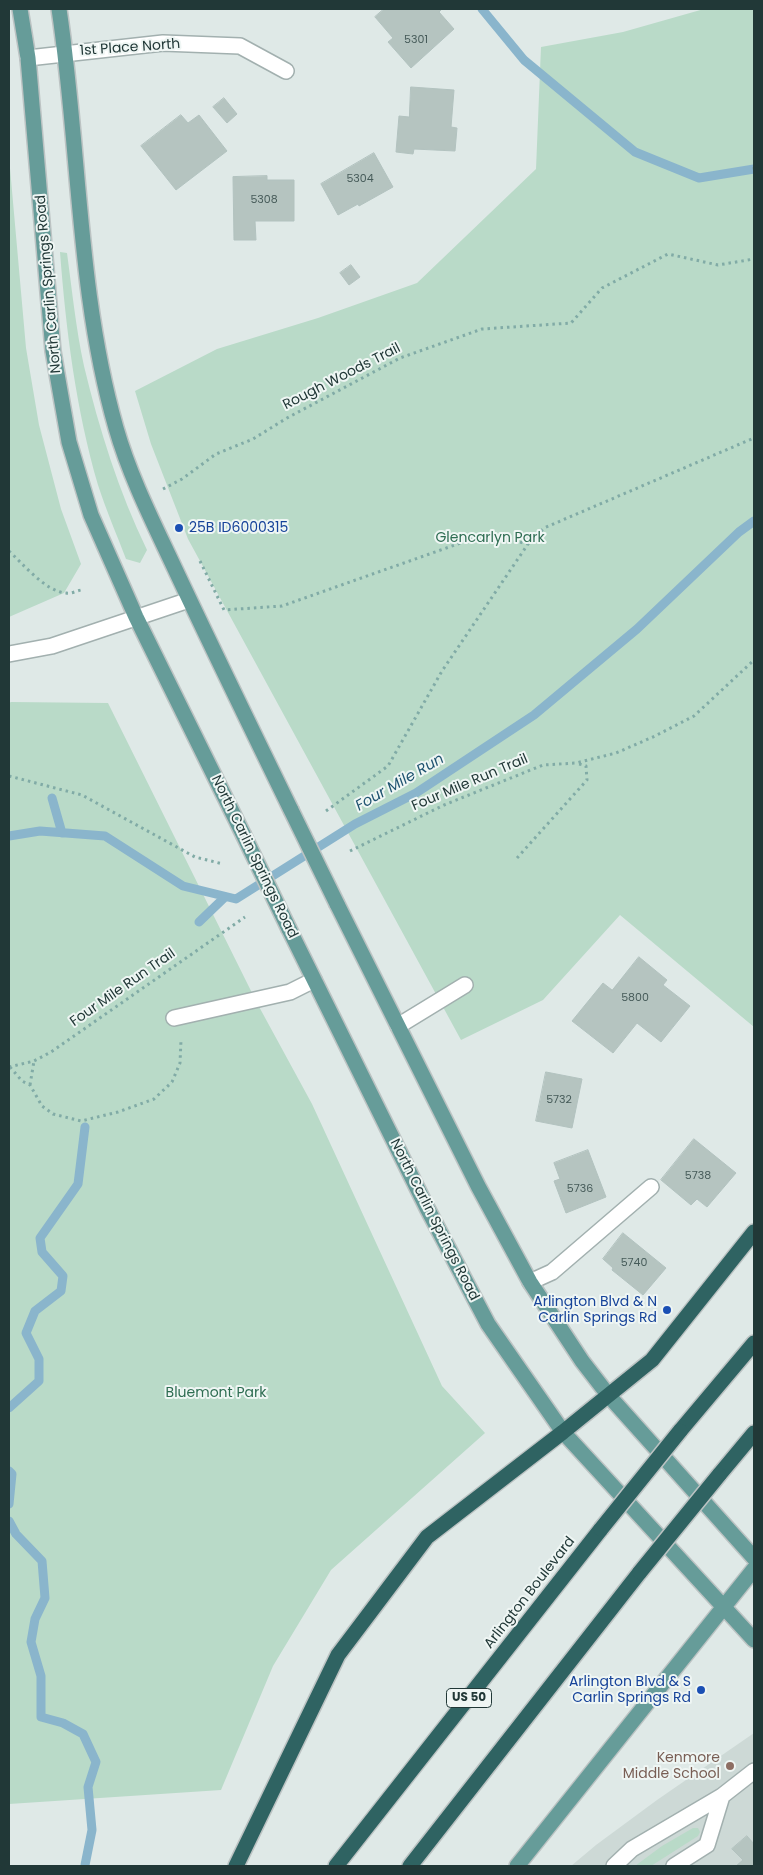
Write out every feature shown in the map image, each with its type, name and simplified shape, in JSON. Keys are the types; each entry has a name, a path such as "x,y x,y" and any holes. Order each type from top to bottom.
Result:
{"highway":[{"path":"236,1866 338,1655 427,1537 609,1396 652,1360 754,1232"},
{"name":"Arlington Boulevard","path":"336,1866 680,1430 754,1343"},
{"path":"410,1866 640,1572 754,1433"}],"main road":[{"name":"North Carlin Springs Road","path":"20,9 28,58 53,351 69,442 91,515 136,617 427,1208 488,1324 563,1432 754,1640"},
{"path":"59,9 66,54 83,246 95,342 116,430 143,500 189,600 337,904 478,1186 530,1282 582,1361 609,1396 754,1558"},
{"path":"518,1866 754,1569"}],"street":[{"name":"1st Place North","path":"28,58 163,43 240,46 286,71"},
{"path":"9,654 52,646 189,600"},
{"path":"174,1018 290,992 314,980"},
{"path":"398,1026 465,984"},
{"path":"530,1282 552,1272 652,1187"},
{"path":"614,1866 632,1849 722,1796 754,1771"},
{"path":"674,1866 707,1845 722,1796"}],"path":[{"name":"Rough Woods Trail","path":"143,500 182,480 216,454 253,439 287,418 400,358 482,329 571,323 602,288 668,254 718,264 754,260"},
{"path":"326,811 388,766 442,671 528,544 544,528 754,438"},
{"path":"197,557 224,610 282,606 486,534 528,544"},
{"path":"9,551 52,588 64,593 81,590"},
{"name":"Four Mile Run Trail","path":"350,851 444,805 543,764 576,763 616,753 653,737 694,716 754,660"},
{"path":"517,858 587,780 586,766 576,763"},
{"path":"9,776 82,795 195,858 223,864"},
{"name":"Four Mile Run Trail","path":"9,1067 34,1061 51,1052 245,917"},
{"path":"9,1067 22,1081 30,1085 42,1106 54,1114 81,1120 118,1112 154,1099 172,1082 180,1063 182,1043 174,1018"},
{"path":"30,1085 34,1061"}],"shaded area":[{"name":"Kenmore Middle School","path":"754,1733 754,1866 571,1866 657,1800"}],"green space":[{"name":"Glencarlyn Park","path":"704,9 754,9 754,1027 620,915 543,1000 461,1040 188,539 151,444 135,391 217,349 318,318 417,283 536,169 541,47 623,32"},
{"path":"9,157 26,348 39,425 61,509 81,564 64,593 9,617"},
{"path":"60,252 67,253 81,352 96,413 127,506 147,550 140,563 126,559 101,494 90,456 73,370"},
{"name":"Bluemont Park","path":"9,703 108,703 257,1003 312,1104 442,1386 485,1433 331,1570 273,1666 221,1790 9,1804"},
{"path":"693,1828 698,1828 700,1832 698,1836 651,1866 635,1866 662,1846"}],"building":[{"path":"384,9 442,9 439,12 454,29 411,68 388,42 393,38 375,17"},
{"path":"411,87 454,90 451,127 457,128 455,151 414,149 413,154 396,152 399,116 409,117"},
{"path":"224,98 237,114 227,123 213,107"},
{"path":"181,115 188,123 199,115 227,151 176,190 141,146"},
{"path":"374,153 393,187 359,206 358,204 338,215 321,184"},
{"path":"267,176 267,180 294,180 294,221 255,221 256,240 234,240 233,177"},
{"path":"351,265 360,277 349,285 340,273"},
{"path":"639,957 667,980 663,985 690,1006 661,1042 637,1023 613,1053 572,1021 603,983 612,990"},
{"path":"546,1072 582,1079 572,1128 536,1121"},
{"path":"694,1139 736,1173 707,1207 697,1199 691,1205 661,1180"},
{"path":"588,1150 606,1197 566,1213 554,1181 560,1179 554,1163"},
{"path":"623,1233 666,1268 643,1295 612,1270 613,1268 603,1259"},
{"path":"747,1836 754,1844 754,1866 736,1866 743,1860 732,1849"}],"waterway":[{"path":"482,9 524,60 635,152 699,178 754,169"},
{"name":"Four Mile Run","path":"9,836 40,831 105,836 183,886 236,899 355,824 416,793 534,715 637,629 739,532 754,521"},
{"path":"52,798 62,833"},
{"path":"199,922 225,897"},
{"path":"9,1408 39,1381 39,1359 26,1333 35,1311 61,1291 63,1276 42,1252 40,1238 78,1184 85,1127"},
{"path":"9,1471 12,1474 9,1504"},
{"path":"9,1521 16,1534 42,1561 45,1598 35,1619 31,1642 41,1676 41,1717 63,1723 83,1734 96,1762 88,1787 92,1830 85,1865"}],"place":[{"name":"25B ID6000315","path":"179,528"},
{"name":"Arlington Blvd & N Carlin Springs Rd","path":"667,1310"},
{"name":"Arlington Blvd & S Carlin Springs Rd","path":"701,1690"},
{"name":"Kenmore Middle School","path":"730,1766"}]}
